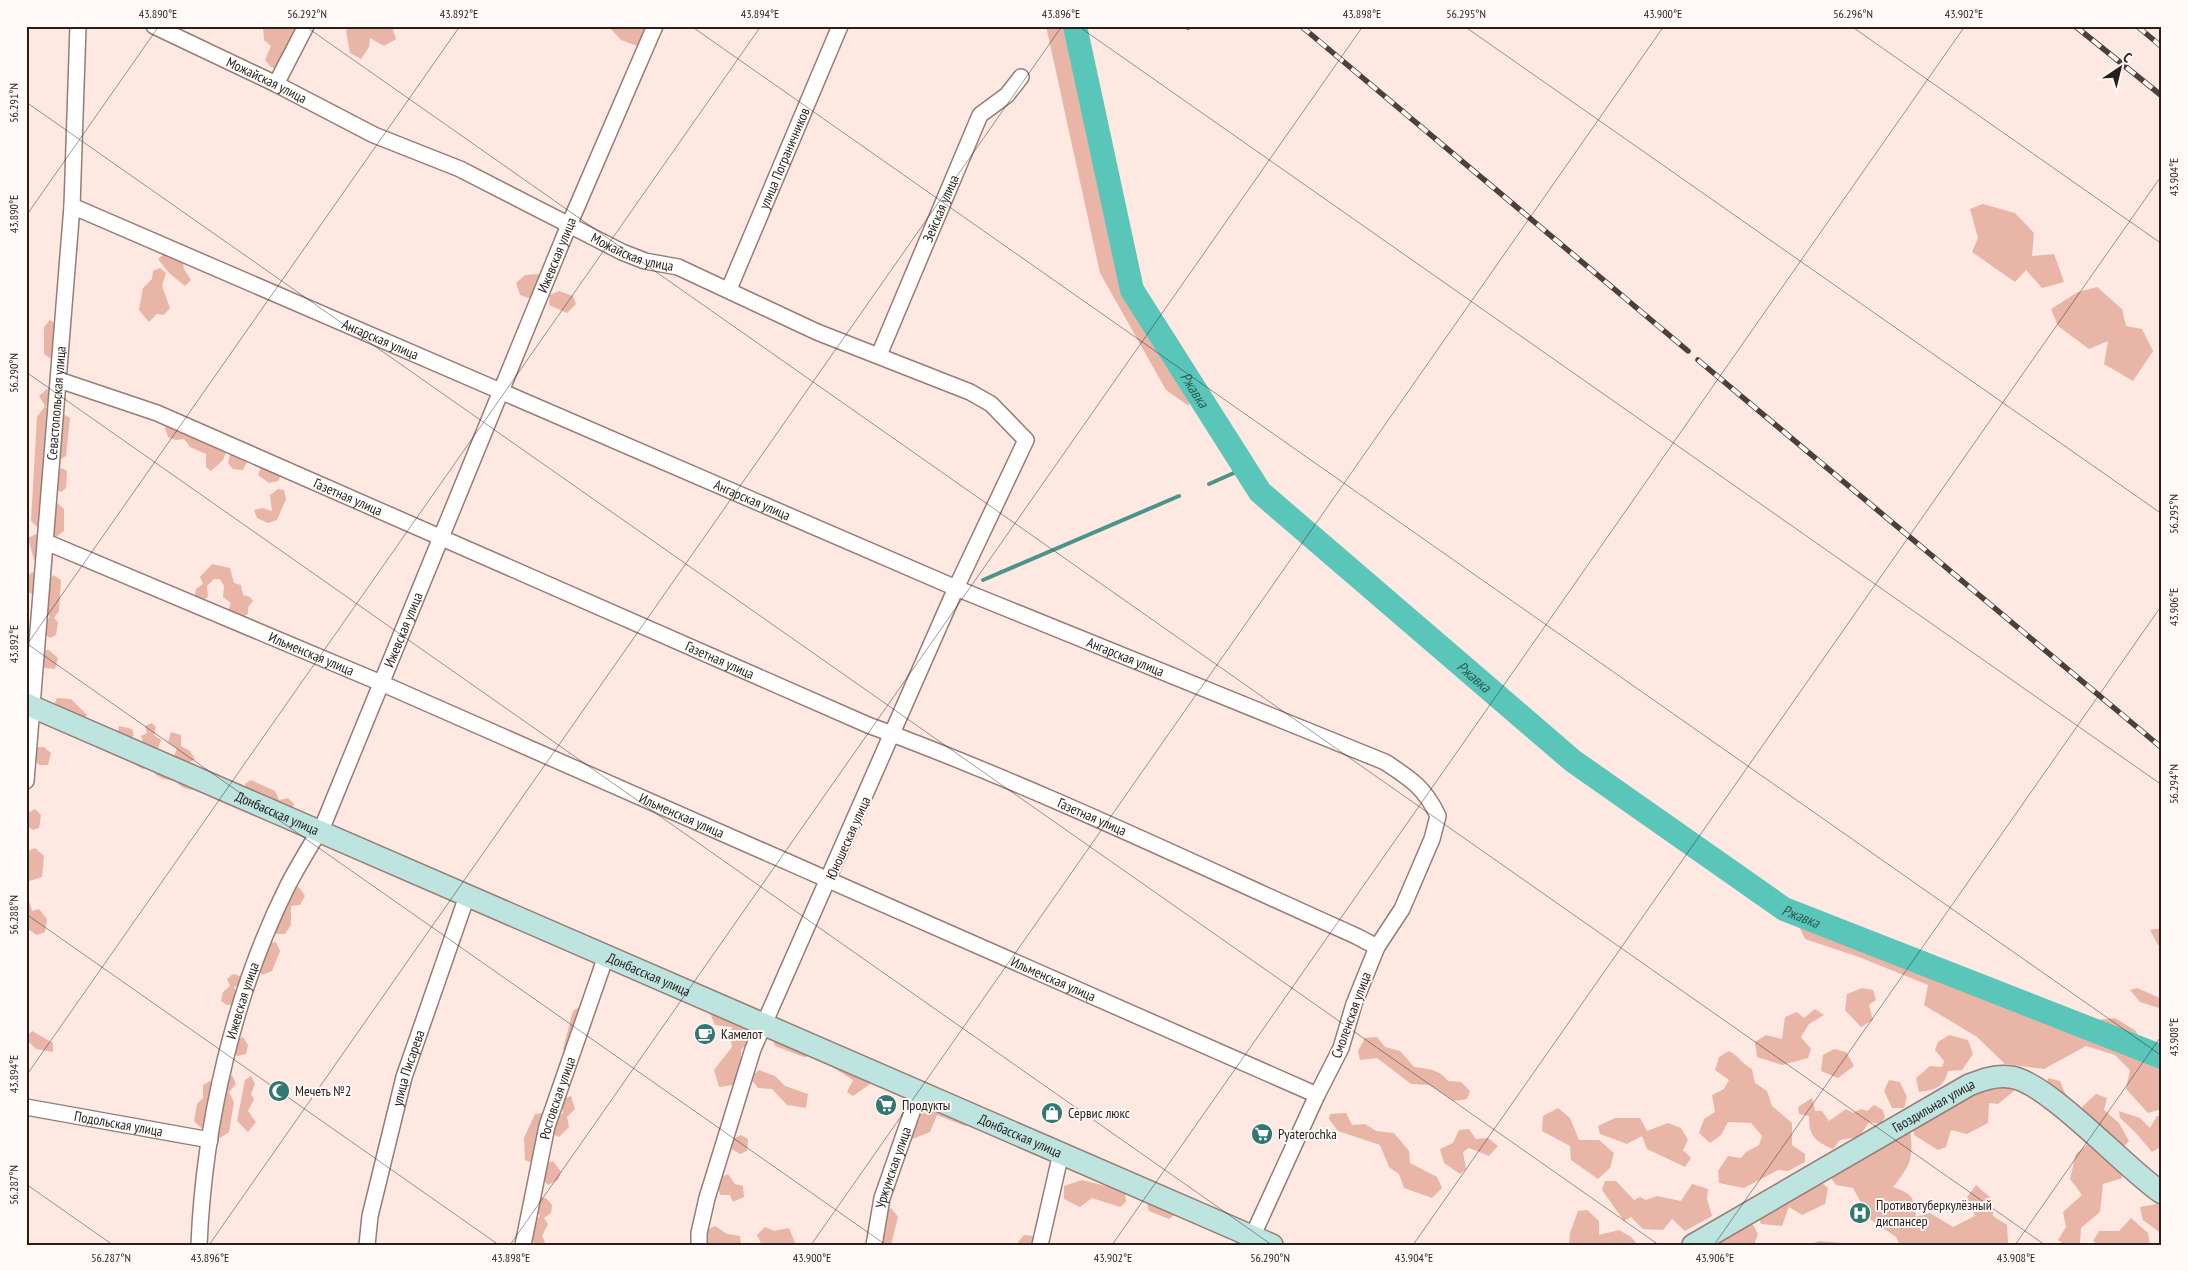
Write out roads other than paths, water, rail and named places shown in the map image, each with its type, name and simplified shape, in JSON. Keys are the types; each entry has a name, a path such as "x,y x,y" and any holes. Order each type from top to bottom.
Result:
{"street":[{"name":"Севастопольская улица","path":"26,782 29,706 46,542 72,206 78,26"},
{"name":"Можайская улица","path":"154,26 276,84 374,135 460,169 622,252 646,261 678,267 729,289 817,332 880,355 970,392 991,404 1026,440"},
{"path":"276,84 306,26"},
{"name":"Ижевская улица","path":"199,1245 200,1215 210,1140 227,1052 256,961 287,886 319,832 569,225 654,26"},
{"name":"улица Пограничников","path":"729,289 840,26"},
{"name":"Зейская улица","path":"880,355 980,115 1006,94 1021,77"},
{"name":"Ангарская улица","path":"72,206 956,588 1385,762 1428,795"},
{"name":"Газетная улица","path":"58,380 157,413 894,734 1041,796 1377,947"},
{"name":"Юношеская улица","path":"699,1245 699,1233 708,1198 753,1049 766,1024 894,734 956,588 1026,440"},
{"name":"Ильменская улица","path":"46,542 380,683 830,879 1317,1095"},
{"name":"Донбасская улица","path":"29,706 766,1024 1061,1154 1253,1235 1272,1245"},
{"name":"Смоленская улица","path":"1253,1235 1317,1095 1341,1048 1354,1004 1377,947 1402,909 1432,839 1438,816 1428,795"},
{"name":"улица Писарева","path":"367,1245 370,1216 404,1077 467,896"},
{"name":"Ростовская улица","path":"523,1245 547,1126 606,956"},
{"name":"Гвоздильная улица","path":"1693,1245 1969,1085 1987,1078 2010,1077 2037,1087 2162,1194"},
{"name":"Уржумская улица","path":"874,1245 882,1198 919,1092"},
{"name":"Подольская улица","path":"26,1107 210,1140"},
{"path":"1040,1245 1061,1154"}],"waterway":[{"name":"Ржавка","path":"1075,26 1132,290 1260,492 1573,761 1784,909 2162,1057"},
{"path":"1209,484 1245,468"},
{"path":"983,580 1179,496"}],"railway":[{"path":"1301,26 1688,351"},
{"path":"2075,26 2162,96"},
{"path":"2137,26 2162,47"},
{"path":"1698,360 2162,748"}],"place":[{"name":"Камелот","path":"705,1034"},
{"name":"Мечеть №2","path":"279,1091"},
{"name":"Продукты","path":"886,1105"},
{"name":"Сервис люкс","path":"1052,1113"},
{"name":"Pyaterochka","path":"1262,1134"},
{"name":"Противотуберкулёзный диспансер","path":"1860,1213"}]}
